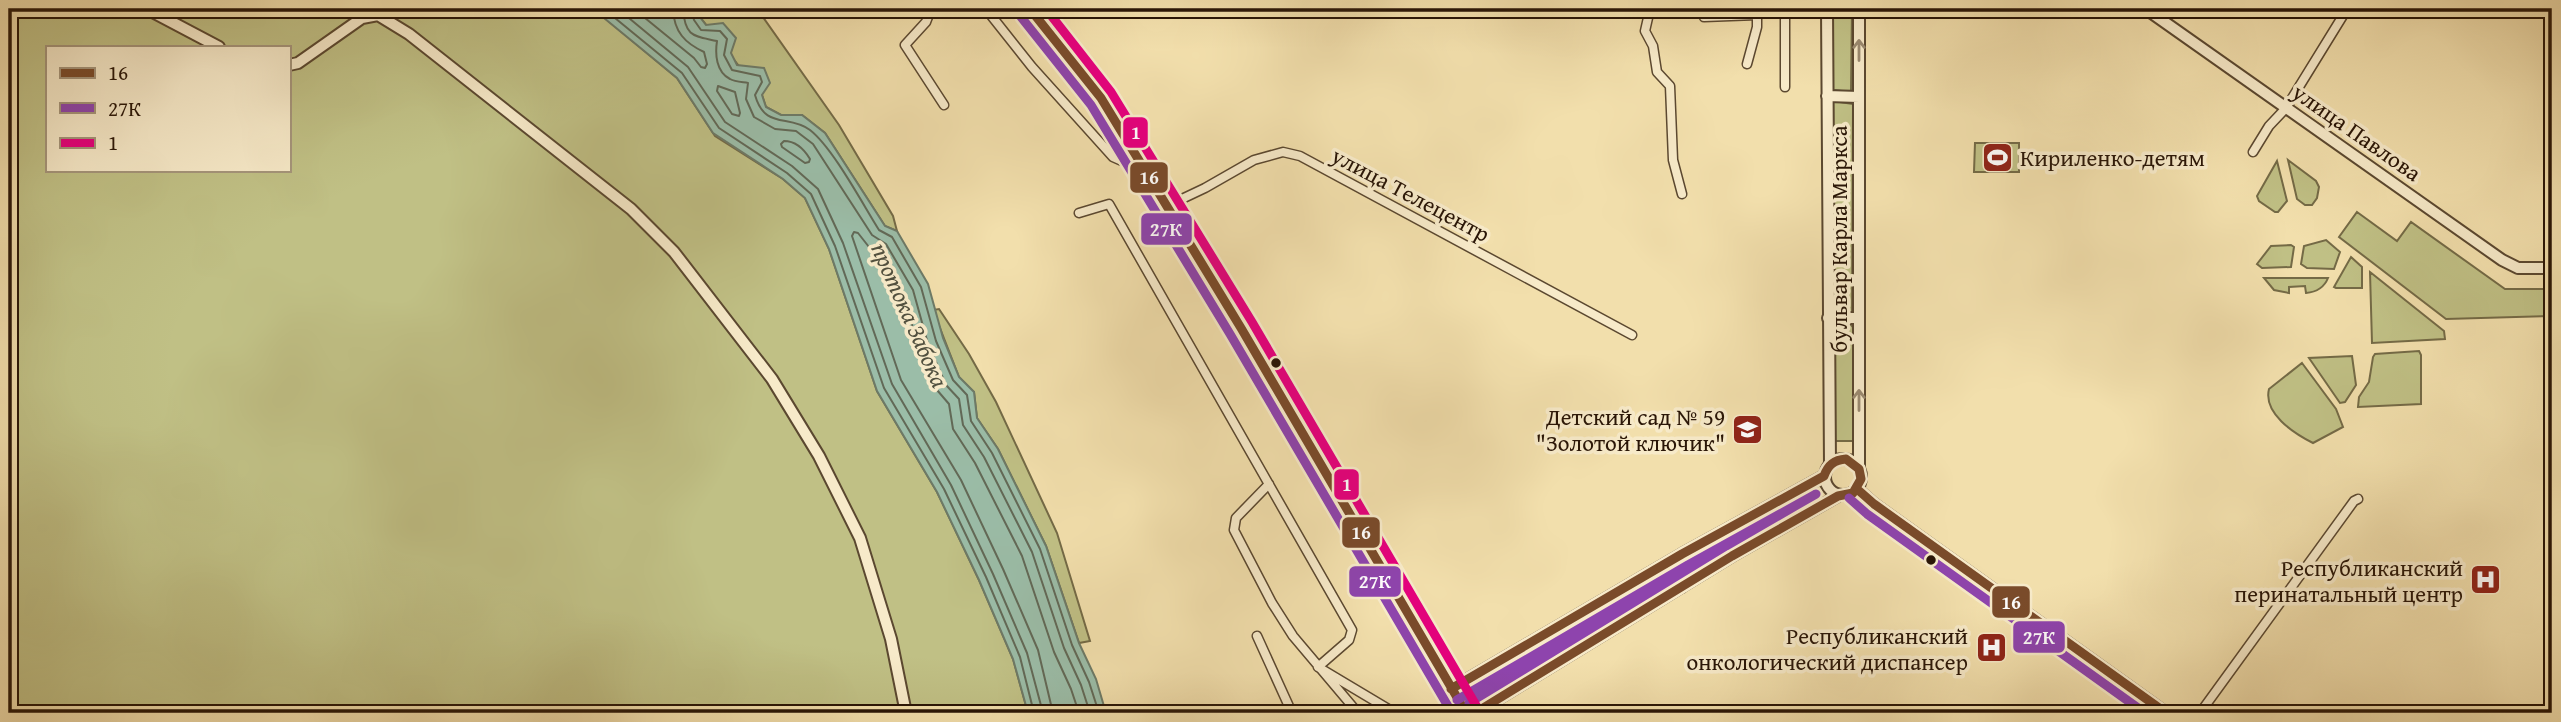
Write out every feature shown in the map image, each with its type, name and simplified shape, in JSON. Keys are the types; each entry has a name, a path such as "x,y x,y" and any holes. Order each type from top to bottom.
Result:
{"main road":[{"path":"1030,9 1084,74 1138,159 1466,713"}],"street":[{"path":"147,9 217,46"},
{"path":"931,9 926,22 905,45 944,105"},
{"path":"986,9 1032,68 1113,158 1122,161 1138,159"},
{"path":"1650,9 1645,31 1653,46 1657,72 1670,86 1674,160 1682,194"},
{"path":"1704,9 1704,17 1757,12 1757,27 1747,64"},
{"path":"1785,9 1785,87"},
{"name":"бульвар Карла Маркса","path":"1827,9 1830,464"},
{"name":"бульвар Карла Маркса","path":"1859,9 1859,468"},
{"name":"улица Павлова","path":"2146,9 2509,264 2528,269 2552,268"},
{"path":"2253,152 2269,126 2286,108 2347,9"},
{"path":"290,65 298,63 362,18 378,15 401,29 631,208 674,252 772,379 819,456 860,538 891,639 906,713"},
{"path":"1827,96 1859,97"},
{"name":"улица Телецентр","path":"1167,206 1254,160 1283,152 1300,156 1632,335"},
{"path":"1079,213 1109,204 1352,630 1349,640 1318,667"},
{"path":"1828,318 1859,318"},
{"path":"1451,689 1668,562 1824,476 1835,460 1846,459 1859,468 1861,480 1857,489 1849,495 1838,495 1829,490 1824,476"},
{"path":"1269,484 1236,518 1234,530 1272,603 1293,636 1358,713"},
{"path":"1857,489 2165,713"},
{"path":"1475,713 1838,495"},
{"path":"2200,713 2358,499"},
{"path":"1668,562 1682,587"},
{"path":"1257,636 1292,713"},
{"path":"1318,667 1395,713"}],"green space":[{"path":"9,9 594,9 677,78 715,136 783,179 805,198 829,249 877,391 937,492 979,580 1013,659 1028,713 9,713"},
{"path":"699,9 754,9 760,13 839,125 893,216 897,231 885,226 825,133 802,115 781,115 766,107 762,95 700,17"},
{"path":"1832,9 1852,9 1851,92 1833,90"},
{"path":"1833,101 1853,104 1852,313 1834,313"},
{"name":"Кириленко-детям","path":"1975,143 2019,143 2019,172 1974,172"},
{"path":"2288,160 2316,181 2319,187 2317,198 2312,205 2305,205 2297,199"},
{"path":"2277,161 2287,201 2275,212 2259,201 2257,196"},
{"path":"2357,212 2397,241 2411,222 2505,289 2552,289 2552,338 2550,316 2446,319 2339,237"},
{"path":"2326,240 2340,252 2334,269 2307,268 2301,264 2304,246"},
{"path":"2271,246 2294,247 2291,267 2262,268 2257,264"},
{"path":"2351,257 2362,267 2362,288 2334,287"},
{"path":"2370,272 2444,331 2445,339 2372,343"},
{"path":"2264,278 2328,278 2317,290 2306,293 2305,286 2289,287 2289,293 2274,290"},
{"path":"939,309 996,402 1057,533 1090,641 1079,643 1046,546 998,449 977,418 974,392 959,377 933,310"},
{"path":"1837,324 1850,324 1853,327 1854,441 1835,441 1833,327"},
{"path":"2419,351 2421,404 2358,407 2359,397 2369,382 2375,354"},
{"path":"2352,356 2356,385 2345,402 2340,403 2309,358"},
{"path":"2302,363 2336,409 2343,427 2313,443 2281,421 2268,398 2269,389"},
{"path":"1803,490 1813,506 1685,579 1676,566 1677,562"},
{"path":"1665,570 1674,584 1672,587 1488,696 1478,679"}],"water":[{"name":"протока Забока","path":"593,9 699,9 700,17 706,25 723,23 736,38 731,53 737,65 764,68 770,83 762,95 766,107 781,115 802,115 825,133 885,226 897,231 928,284 943,338 959,377 974,392 977,418 998,449 1046,546 1106,713 1028,713 1013,659 979,580 937,492 877,391 829,249 805,198 783,179 713,133 677,78"}],"transit line":[{"name":"16","path":"1030,9 1101,98 1241,328 1465,711"},
{"name":"1","path":"1046,9 1111,92 1252,322 1477,707"},
{"name":"27К","path":"1021,17 1091,105 1230,334 1452,713"},
{"name":"16","path":"1451,689 1682,554 1824,476 1835,462 1846,459 1859,469 1861,479 1853,493 1838,496 1732,556 1475,713"},
{"name":"16","path":"1857,489 1874,504 2166,713"},
{"name":"27К","path":"1457,700 1688,565 1816,494 1469,703"},
{"name":"27К","path":"1849,498 1867,514 2145,713"}],"place":[{"name":"Кириленко-детям","path":"1997,157"},
{"name":"Детский сад № 59 \"Золотой ключик\"","path":"1748,429"},
{"name":"Республиканский перинатальный центр","path":"2486,580"},
{"name":"Республиканский онкологический диспансер","path":"1991,648"}]}
